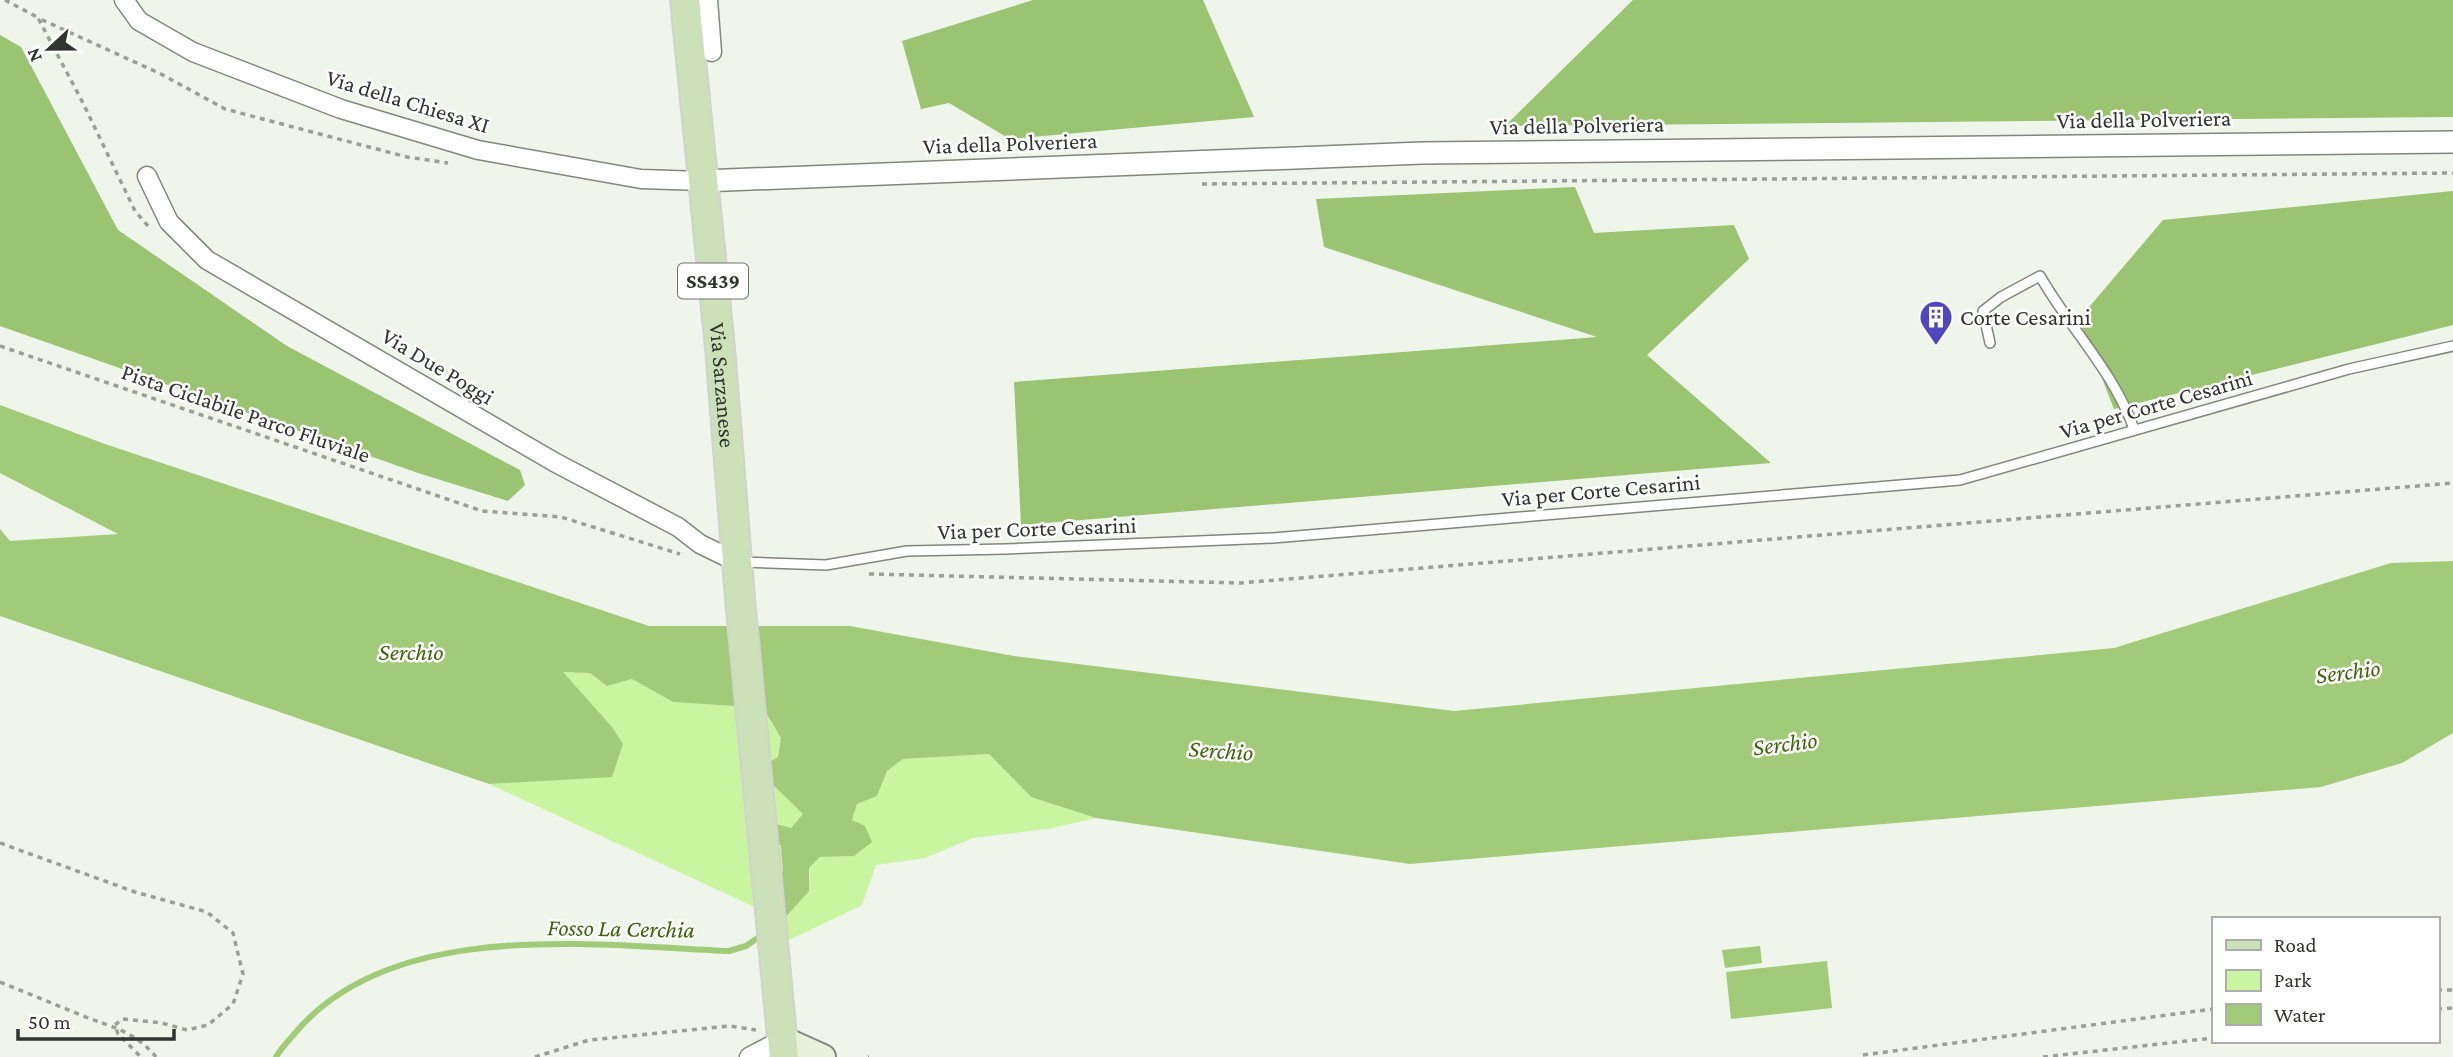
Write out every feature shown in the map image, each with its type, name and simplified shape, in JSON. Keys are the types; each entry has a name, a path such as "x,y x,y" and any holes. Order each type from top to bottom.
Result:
{"main road":[{"name":"Via Sarzanese","path":"685,0 720,348 737,562"},
{"name":"SS439","path":"737,562 784,1048"},
{"path":"784,1048 823,1057"}],"street":[{"name":"Via della Chiesa XI","path":"124,0 139,21 193,52 341,108 478,150 641,179 702,181"},
{"path":"708,0 712,52"},
{"name":"Via della Polveriera","path":"702,181 1422,153 2453,142"},
{"name":"Via Due Poggi","path":"147,176 169,222 207,260 556,463 678,527 700,544 737,562"},
{"path":"749,1057 784,1048"}],"lane":[{"path":"1990,343 1983,311 2001,297 2040,276 2126,407 2134,429"},
{"name":"Via per Corte Cesarini","path":"737,562 826,565 907,551 1006,550 1273,538 1960,480 2349,369 2453,346"}],"path":[{"path":"5,0 225,109 407,157 460,164"},
{"path":"38,18 135,211 151,229"},
{"path":"1200,184 2453,173"},
{"name":"Pista Ciclabile Parco Fluviale","path":"0,346 482,511 561,517 676,553 688,554"},
{"path":"826,565 858,574 1240,583 2453,483"},
{"path":"0,843 135,892 206,912 233,933 243,974 233,1004 208,1025 187,1030 162,1023 122,1020 115,1025"},
{"path":"0,982 94,1020 115,1025 156,1057"},
{"path":"1863,1055 2212,1010"},
{"path":"115,1025 118,1034 141,1057"},
{"path":"535,1057 589,1040 730,1026 750,1028"},
{"path":"2043,1057 2212,1038"}],"green space":[{"path":"562,672 590,673 607,686 632,679 673,702 763,708 781,738 778,757 760,767 767,779 803,814 791,828 759,819 769,838 781,846 784,873 759,872 782,891 783,918 810,878 809,868 820,857 854,856 852,820 857,804 877,796 887,771 903,759 989,754 1031,797 1096,818 1048,829 973,838 925,858 876,865 862,905 789,940 783,920 489,784 612,776 623,744 612,727"}],"shaded area":[{"path":"1033,0 1203,0 1254,117 1010,139 949,103 921,109 902,41"},
{"path":"1633,0 2453,0 2453,117 1505,126"},
{"path":"0,35 21,47 118,230 287,346 520,470 525,485 508,501 418,473 0,326"},
{"path":"1575,187 1594,233 1734,225 1749,259 1647,355 1771,463 1021,525 1014,382 1597,337 1324,247 1316,199"},
{"path":"2453,191 2453,325 2114,409 2079,319 2163,220"}],"water":[{"name":"Serchio","path":"0,405 105,444 649,626 850,626 1014,656 1454,711 2114,648 2391,563 2453,561 2453,733 2402,763 2321,787 1410,864 1096,818 1031,797 989,754 903,759 887,771 877,796 857,804 852,820 865,826 872,842 854,856 820,857 809,868 809,891 783,920 782,891 762,893 758,872 783,872 781,846 769,838 758,819 791,828 803,814 767,779 760,767 778,757 781,738 763,708 673,702 632,679 607,686 590,673 563,672 612,727 623,744 612,777 489,784 0,616 0,529 10,541 118,534 0,473"},
{"path":"1760,946 1762,963 1725,968 1722,950"},
{"path":"1827,961 1832,1008 1731,1019 1726,972"}],"waterway":[{"name":"Fosso La Cerchia","path":"276,1057 296,1032 337,996 386,970 440,955 498,946 558,944 729,951 746,946 765,933"}],"place":[{"name":"Corte Cesarini","path":"1936,347"}]}
